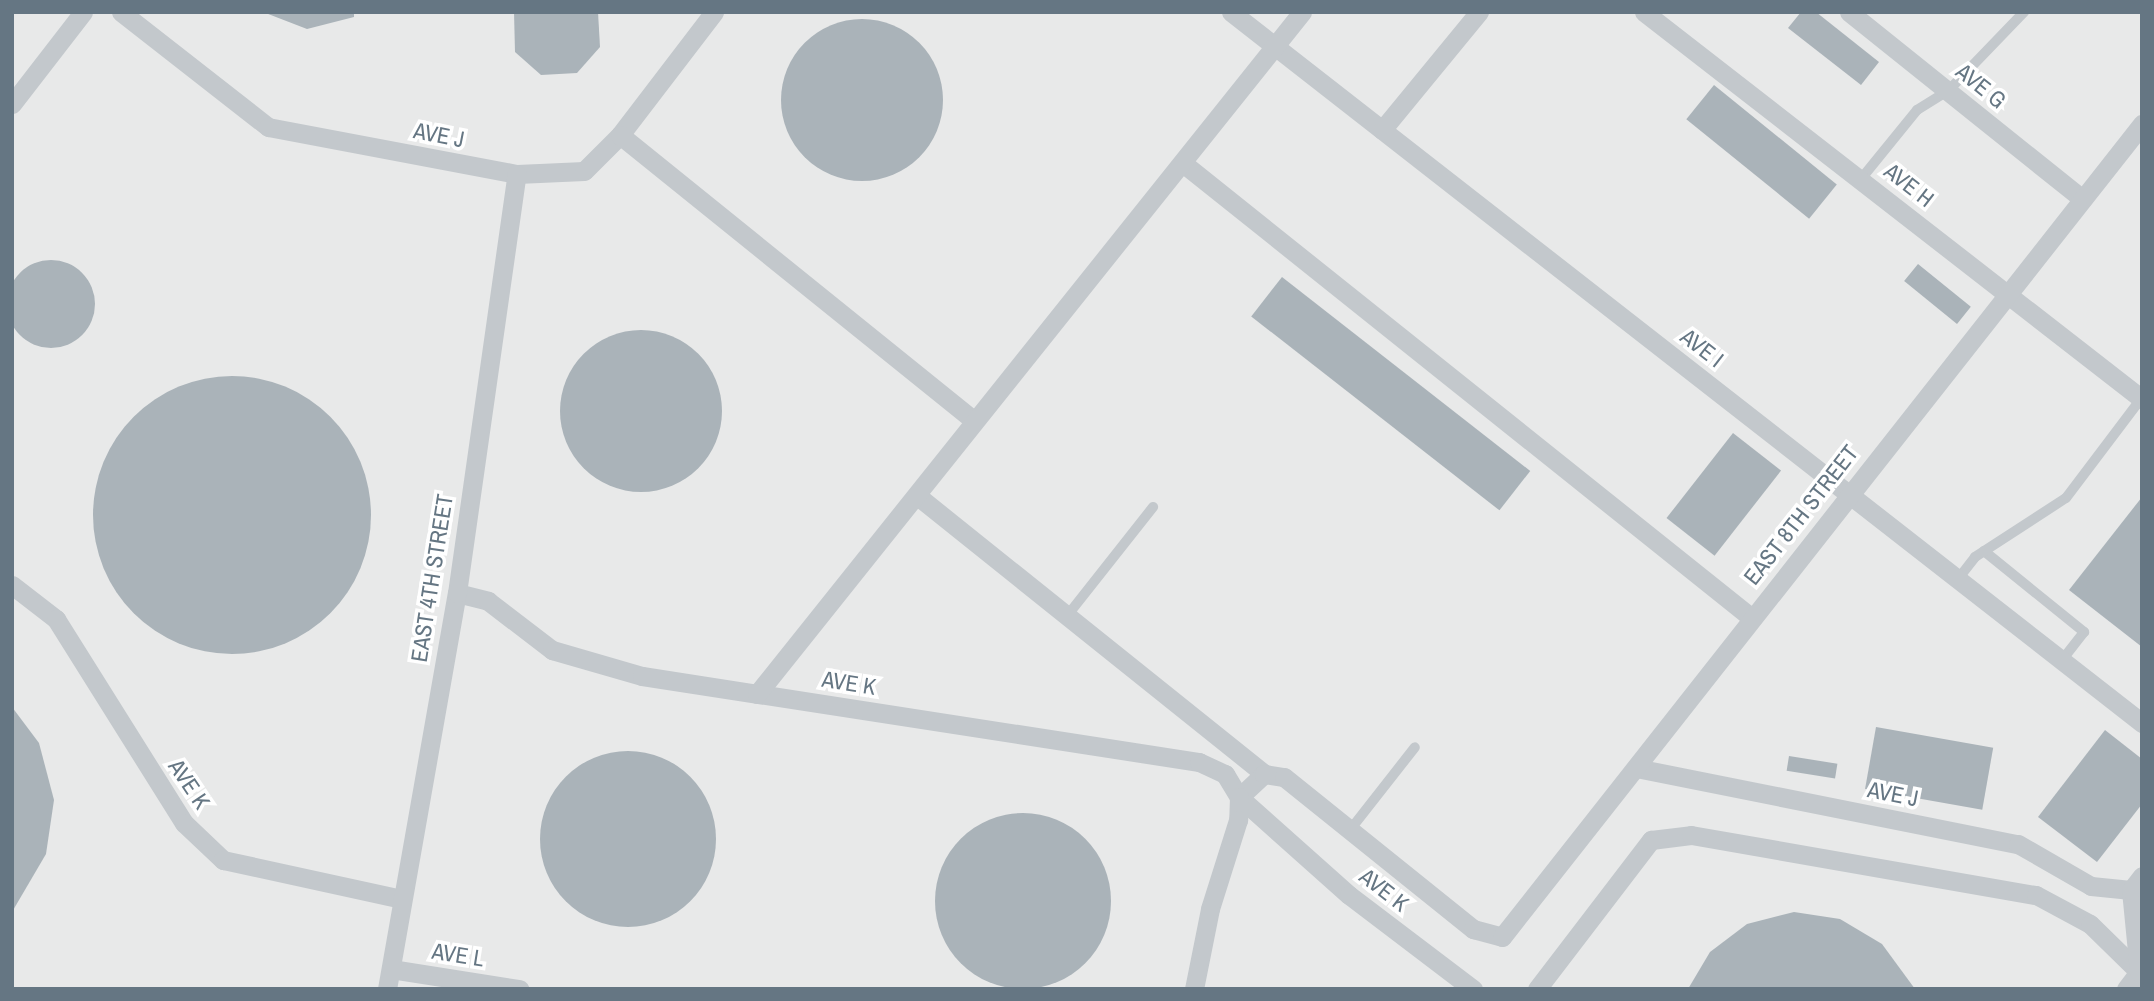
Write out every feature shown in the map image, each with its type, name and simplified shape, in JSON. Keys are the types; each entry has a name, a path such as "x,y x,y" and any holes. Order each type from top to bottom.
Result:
{"street":[{"path":"12,104 83,12"},
{"name":"AVE J","path":"121,12 268,127 517,174 584,171 620,135 714,12"},
{"name":"AVE I","path":"1231,12 1273,50 1382,130 2142,723"},
{"path":"757,694 920,498 974,421 1184,164 1302,12"},
{"path":"1382,130 1479,12"},
{"name":"AVE H","path":"1644,12 2141,399"},
{"name":"AVE G","path":"1849,12 2082,199"},
{"name":"EAST 8TH STREET","path":"1350,830 1473,929 1502,937 1848,494 2142,124"},
{"path":"620,135 974,421"},
{"path":"1184,164 1752,618"},
{"name":"EAST 4TH STREET","path":"389,979 457,593 517,174"},
{"path":"920,498 1264,774 1284,777 1350,830"},
{"name":"AVE K","path":"12,585 56,619 184,823 223,860 402,899"},
{"name":"AVE K","path":"457,593 488,601 552,650 642,676 1199,762 1225,774 1239,797 1349,895 1473,989"},
{"name":"AVE J","path":"1636,768 2018,845 2091,886 2137,883"},
{"path":"1194,989 1210,909 1238,820 1239,797 1264,774"},
{"path":"1537,989 1651,840 1691,835 2036,895 2091,924 2139,972"},
{"path":"2126,989 2139,972 2137,883"},
{"name":"AVE L","path":"389,979 519,989"}],"lane":[{"path":"1861,179 1917,110 1948,92 2024,12"},
{"path":"1958,579 1984,551 2066,498 2141,399"},
{"path":"1067,616 1153,507"},
{"path":"1984,551 2084,632 2062,661"},
{"path":"1350,830 1415,747"}],"shaded area":[{"path":"12,12 2142,12 2142,989 12,989"}],"building":[{"path":"263,12 354,12 354,17 307,29"},
{"path":"514,12 598,12 600,47 577,73 541,75 515,52"},
{"path":"1801,12 1816,12 1879,62 1861,85 1788,28"},
{"path":"862,19 893,25 919,43 937,69 943,100 937,131 919,157 893,175 862,181 831,175 805,157 787,131 781,100 787,69 805,43 831,25"},
{"path":"1714,85 1837,184 1809,219 1686,119"},
{"path":"51,260 68,263 82,273 92,287 95,304 92,321 82,335 68,345 51,348 34,345 20,335 10,321 7,304 10,287 20,273 34,263"},
{"path":"1918,264 1971,307 1957,324 1904,281"},
{"path":"1282,277 1530,471 1499,510 1251,316"},
{"path":"641,330 672,336 698,354 716,380 722,411 716,442 698,468 672,486 641,492 610,486 584,468 566,442 560,411 566,380 584,354 610,336"},
{"path":"232,376 259,379 285,387 309,400 330,417 347,438 360,462 368,488 371,515 368,542 360,568 347,592 330,613 309,630 285,643 259,651 232,654 205,651 179,643 155,630 134,613 117,592 104,568 96,542 93,515 96,488 104,462 117,438 134,417 155,400 179,387 205,379"},
{"path":"1733,433 1781,471 1715,556 1667,518"},
{"path":"2142,497 2142,647 2069,590"},
{"path":"12,707 39,743 54,800 46,854 12,912"},
{"path":"1876,727 1993,748 1982,810 1865,789"},
{"path":"2105,730 2142,759 2142,804 2097,862 2038,817"},
{"path":"628,751 662,757 690,777 710,805 716,839 710,873 690,901 662,921 628,927 594,921 566,901 546,873 540,839 546,805 566,777 594,757"},
{"path":"1789,756 1837,764 1835,778 1787,771"},
{"path":"1023,813 1057,819 1085,839 1105,867 1111,901 1105,935 1085,963 1057,983 1023,989 989,983 961,963 941,935 935,901 941,867 961,839 989,819"},
{"path":"1794,912 1840,919 1882,944 1915,989 1688,989 1710,952 1747,924"}]}
